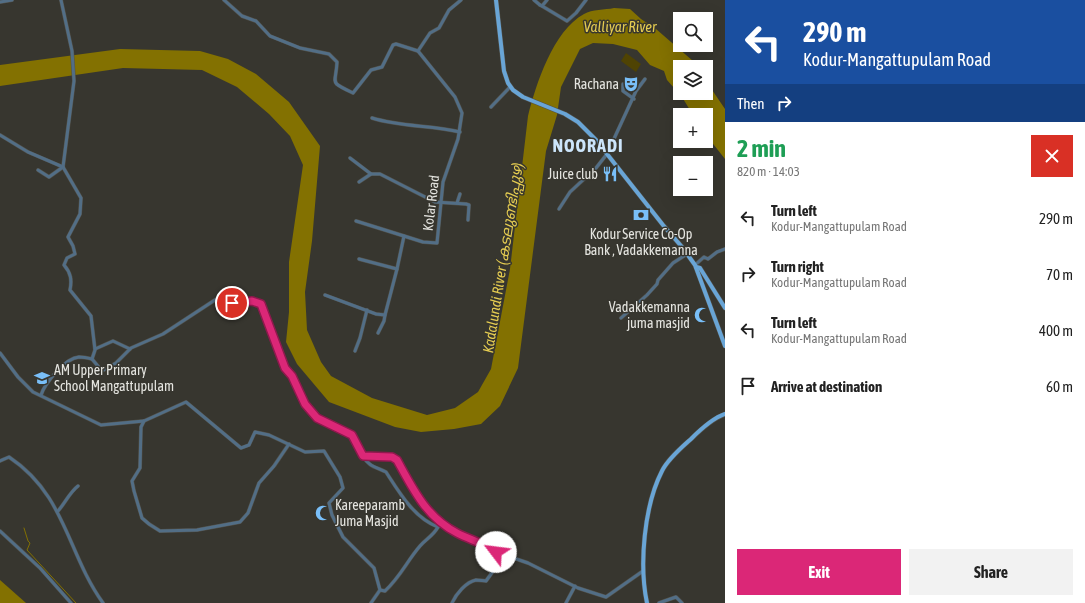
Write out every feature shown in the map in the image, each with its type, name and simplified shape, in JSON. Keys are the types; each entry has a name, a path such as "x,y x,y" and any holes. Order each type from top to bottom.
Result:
{"main road":[{"path":"496,0 504,71 510,87 523,97 565,114 578,122 596,140 695,266 725,346"},
{"path":"695,266 700,268 725,308"},
{"path":"646,603 643,586 643,554 647,522 662,470 696,434 725,414"}],"street":[{"path":"0,2 12,0"},
{"path":"61,0 72,53 74,77 63,168"},
{"path":"224,0 238,14 256,22 270,36 300,48 319,51 333,57 337,62 334,78 335,83 353,93 371,70 382,67 388,57 391,46 396,44 418,51 430,33 439,28 448,10 461,0"},
{"path":"534,0 541,6 567,21 576,13 586,0"},
{"path":"540,0 541,6"},
{"path":"541,6 547,0"},
{"name":"Kolar Road","path":"378,333 384,321 398,269 404,236 423,242 437,243 443,182 460,132 462,113 459,104 418,51"},
{"path":"559,209 570,192 596,168 606,154 644,79"},
{"path":"623,84 623,91 634,99"},
{"path":"491,107 510,87"},
{"path":"372,118 396,124 436,127 460,132"},
{"path":"0,135 28,152 63,168 81,198 80,214 68,237 75,254 66,258 64,265 68,269 72,280 70,290 91,316 95,349 92,359"},
{"path":"350,158 371,174"},
{"path":"38,170 49,177 63,168"},
{"path":"359,182 371,174 380,174 435,202 469,205 468,220"},
{"path":"457,203 460,194"},
{"path":"356,221 404,236"},
{"path":"695,266 704,257 708,259 717,252 725,249"},
{"path":"621,318 647,295 673,263 687,254"},
{"path":"359,259 398,269"},
{"path":"326,295 385,315"},
{"path":"41,395 45,384 70,360 79,357 92,359 102,371 116,363 130,349 164,334 221,296 232,303 252,301 261,304 285,368 292,376 305,404 317,418 352,435 366,462 373,467 386,472 402,496 421,518 438,527"},
{"path":"355,351 367,310"},
{"path":"95,349 113,341 130,349"},
{"path":"0,353 32,392 101,425 144,421 186,402 241,448 249,445 255,432 270,435 305,452 324,451 340,477 343,488 330,503 328,512"},
{"path":"144,421 141,427 140,468 132,481 142,518 160,531 197,530 240,522 248,512 259,483 278,461 289,444"},
{"path":"363,456 392,457 397,460 420,501 441,522 458,534 476,541 504,556 534,565 575,586 606,596 643,571"},
{"path":"0,461 9,457 15,461 46,493 58,511 72,541 81,567 104,603"},
{"path":"58,511 68,500 72,490 78,486"},
{"path":"330,503 332,514 344,537 374,568 380,590 371,603"},
{"path":"380,590 385,591 395,582 421,545 432,536 441,522"},
{"path":"0,531 40,568 71,603"},
{"path":"452,603 458,592 471,583 476,580 486,581 504,556"},
{"path":"566,603 575,586"},
{"path":"658,603 676,597 682,603"}],"shaded area":[{"path":"626,53 641,64 636,72 621,61"}],"water":[{"name":"Valliyar River","path":"614,8 630,9 673,44 673,52 683,52 692,60 673,60 673,87 667,80 664,71 650,65 637,50 613,44 593,43 580,49 561,87 557,115 546,151 518,368 500,406 481,424 454,429 421,432 395,427 329,402 297,364 286,342 289,312 289,262 303,165 290,136 269,114 237,87 202,70 123,68 0,86 0,65 120,49 200,51 228,59 256,74 289,102 320,146 312,241 305,292 307,330 321,362 331,376 372,398 427,415 455,408 478,392 491,369 510,269 528,116 541,74 555,45 573,22 587,12"},
{"name":"Valliyar River","path":"713,91 725,109 725,159 713,144 713,108 689,108 684,100 713,100"},
{"path":"0,580 26,603 0,603"}],"waterway":[{"path":"24,528 30,543 27,550 76,603"}],"place":[{"name":"Rachana","path":"631,84"},
{"name":"Juice club","path":"610,174"},
{"name":"Kodur Service Co-Op Bank , Vadakkemanna","path":"641,215"},
{"name":"Vadakkemanna juma masjid","path":"702,315"},
{"name":"AM Upper Primary School Mangattupulam","path":"42,378"},
{"name":"Kareeparamb Juma Masjid","path":"323,513"}],"district":[{"name":"NOORADI","path":"588,146"}],"route":[{"path":"232,303 252,301 261,304 285,368 292,376 305,404 317,418 352,435 363,456 392,457 397,460 412,490 425,507 442,524 458,534 489,547 496,552"}],"water label":[{"name":"Kadalundi River (കടലുണ്ടിപ്പുഴ)","path":"503,258"}]}
